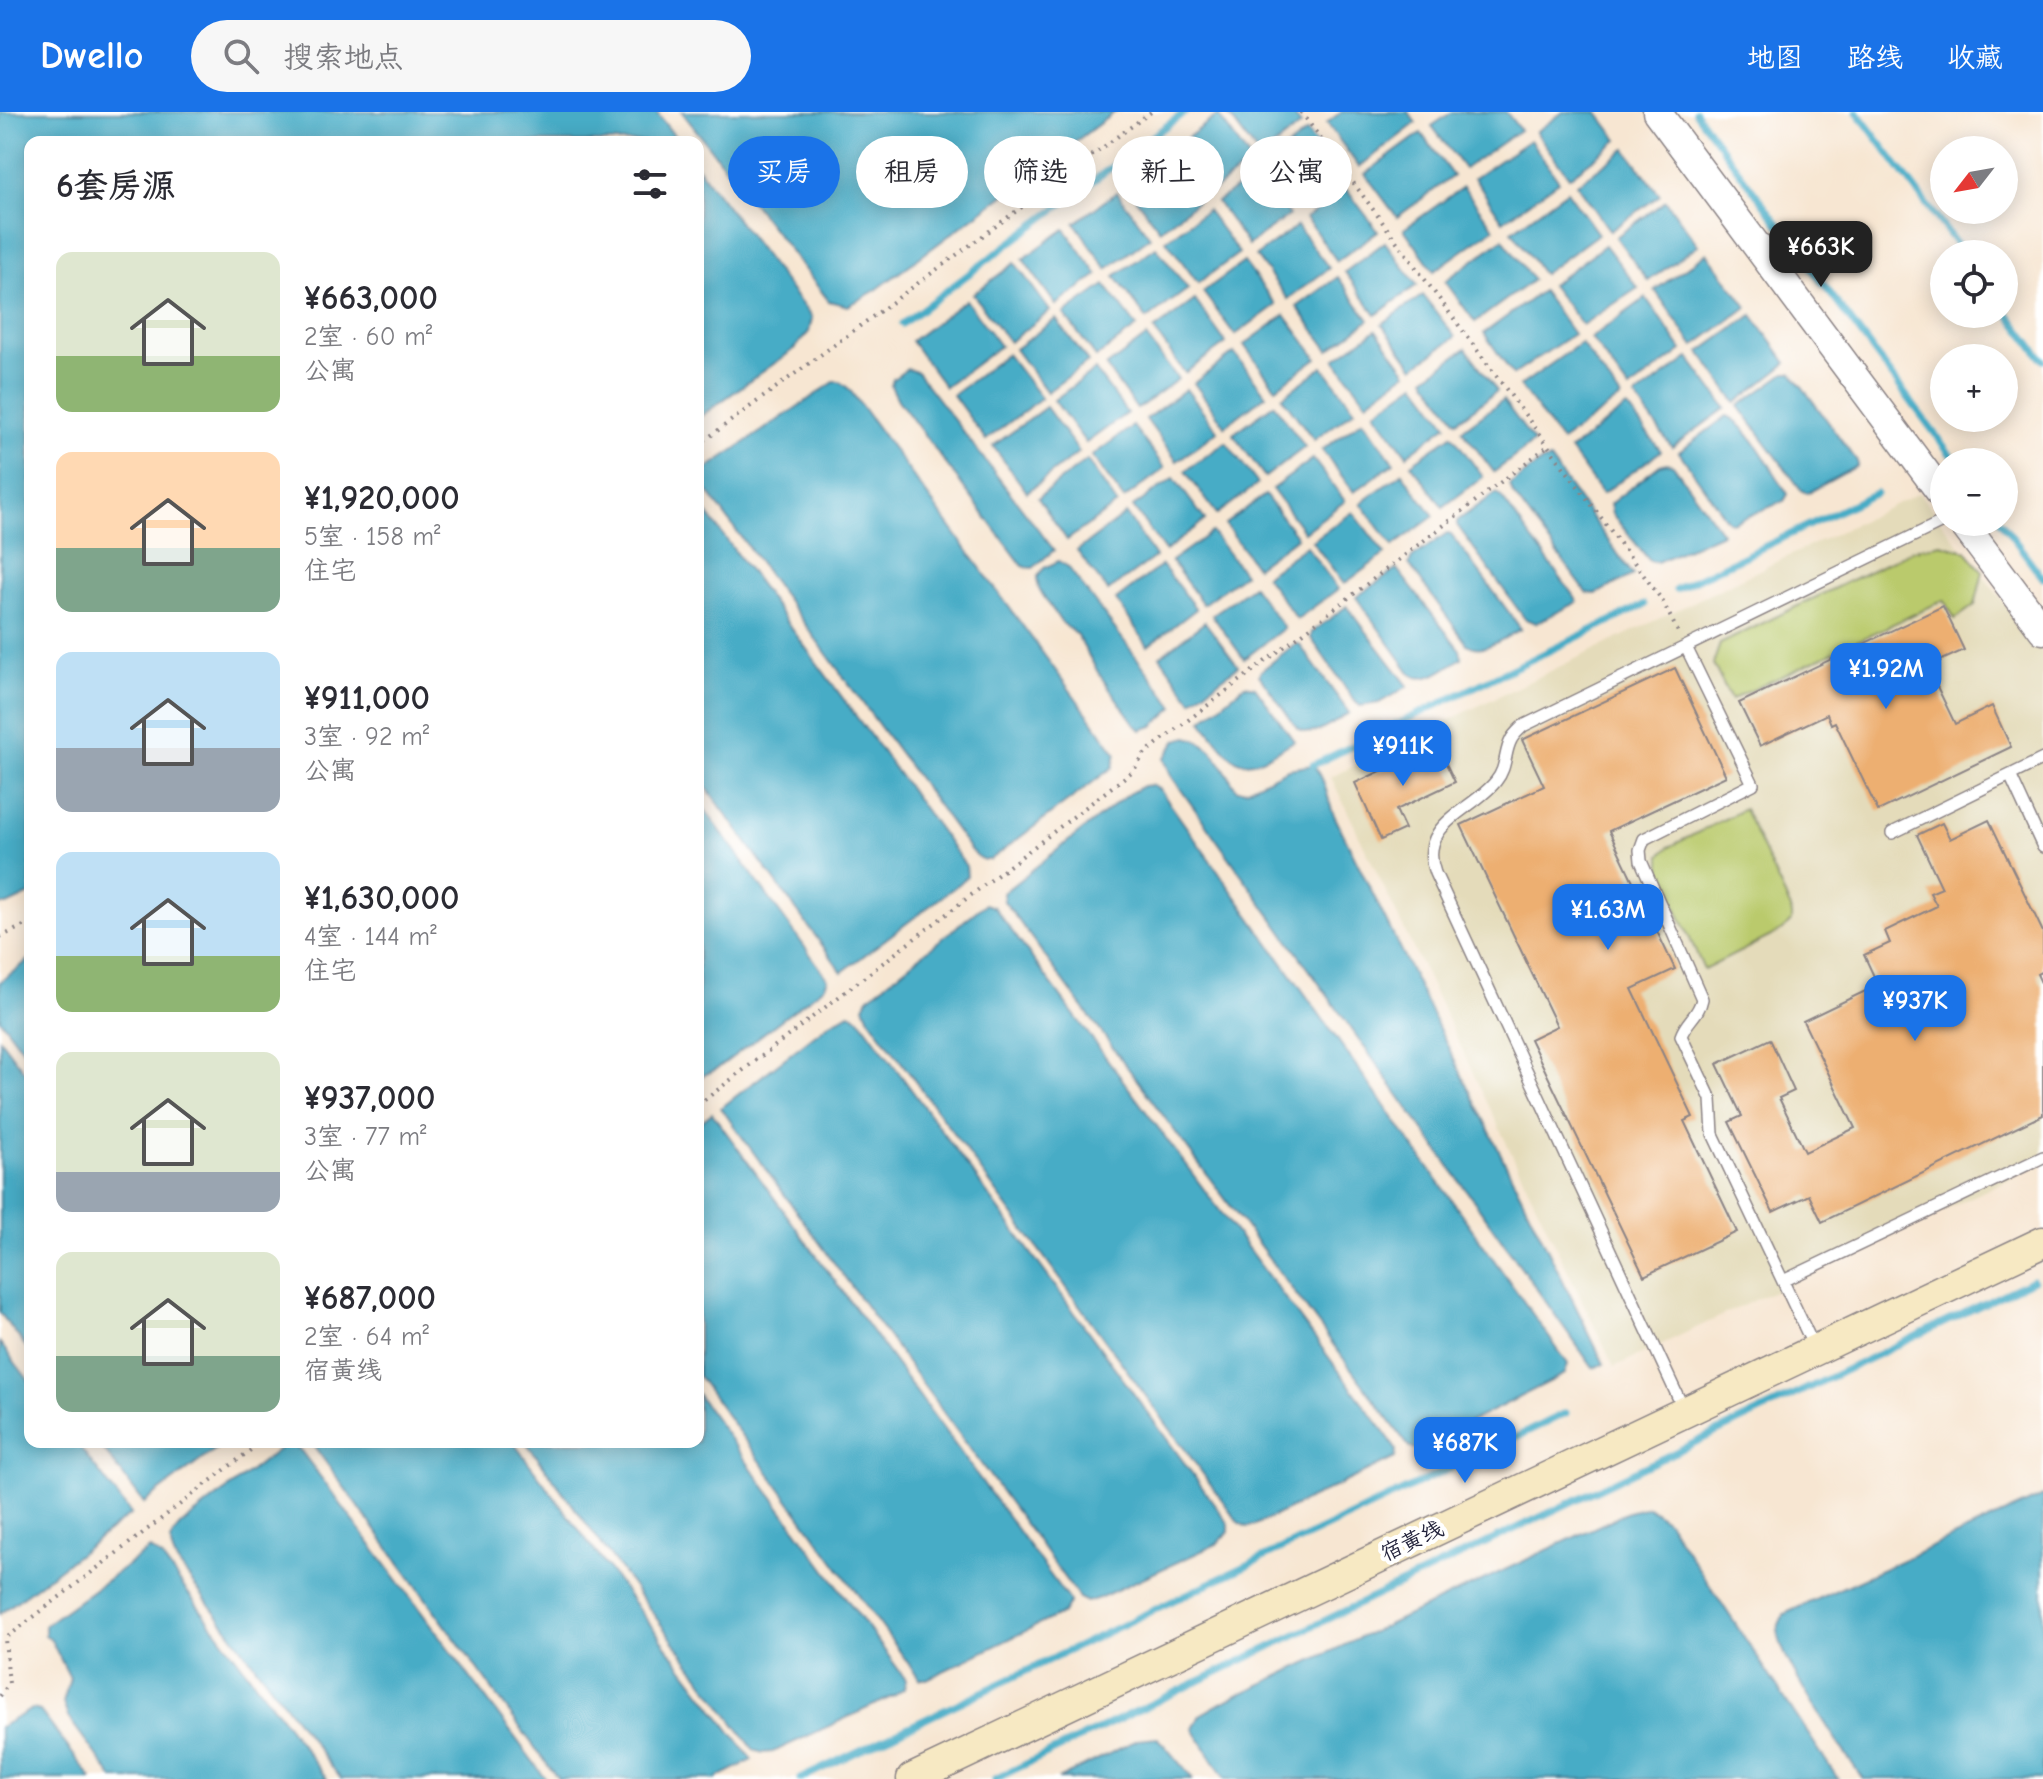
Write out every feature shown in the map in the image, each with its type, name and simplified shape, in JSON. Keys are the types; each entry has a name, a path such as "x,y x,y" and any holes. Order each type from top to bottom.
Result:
{"main road":[{"name":"宿黄线","path":"912,1779 2043,1242"}],"street":[{"path":"1657,112 1930,478"},
{"path":"1972,536 2043,630"}],"lane":[{"path":"1685,1412 1442,887 1431,862 1430,850 1456,813 1497,781 1503,771 1511,738 1523,726 1930,528"},
{"path":"1686,647 1753,784 1644,839 1640,850 1641,861 1702,999 1700,1009 1685,1024 1681,1036 1711,1099 1713,1134 1816,1350"},
{"path":"1892,833 2043,759"},
{"path":"2010,775 2043,847"},
{"path":"1783,1281 2043,1157"}],"path":[{"path":"704,441 1151,112"},
{"path":"1301,112 1662,600 1686,647"},
{"path":"704,1100 1134,770 1145,753 1548,446"},
{"path":"0,938 24,926"},
{"path":"0,1696 9,1684 5,1639 253,1448"}],"shaded area":[{"path":"1919,493 1930,507 1930,536 1952,536 2043,653 2043,1163 1614,1367 1331,777"}],"green space":[{"path":"1941,544 1966,551 1983,572 1975,605 1955,619 1944,600 1731,700 1713,664 1720,644 1913,550"},
{"path":"1744,809 1791,909 1791,921 1783,930 1704,970 1661,874 1661,855 1669,847"}],"water":[{"path":"0,112 656,112 674,136 24,136 24,897 0,905"},
{"path":"682,112 1115,112 1083,136 984,136 986,208 876,290 848,306 829,301 757,208 840,208 840,136 728,136 728,171 704,140 704,136 701,136"},
{"path":"1226,112 1291,112 1301,125 1287,136 1244,136"},
{"path":"1341,112 1408,112 1416,123 1359,167 1352,157 1352,136 1336,136 1327,123"},
{"path":"1452,112 1506,112 1520,130 1464,169 1432,126"},
{"path":"1563,112 1597,112 1618,140 1569,177 1536,132"},
{"path":"1218,115 1240,146 1240,170 1224,182 1224,136 1190,136"},
{"path":"1421,133 1453,176 1397,217 1365,174"},
{"path":"1530,140 1559,181 1503,221 1474,178"},
{"path":"1626,149 1660,195 1610,231 1577,184"},
{"path":"704,176 812,318 809,332 793,350 704,414"},
{"path":"1240,185 1240,208 1284,208 1289,215 1248,245 1221,208 1224,208 1224,197"},
{"path":"1463,187 1494,228 1434,271 1404,229"},
{"path":"1567,191 1598,234 1543,274 1512,231"},
{"path":"1112,196 1112,208 1129,208 1150,237 1107,269 1075,223"},
{"path":"1352,197 1378,231 1337,261 1306,218 1320,208 1352,208"},
{"path":"1666,201 1698,245 1648,281 1616,237"},
{"path":"1143,208 1189,208 1160,230"},
{"path":"1207,210 1239,253 1198,283 1166,240"},
{"path":"1297,226 1329,268 1288,299 1256,256"},
{"path":"1065,229 1098,275 1056,305 1023,259"},
{"path":"1503,239 1533,280 1475,322 1445,281"},
{"path":"1385,242 1417,285 1376,315 1345,272"},
{"path":"1605,245 1638,288 1582,325 1551,285"},
{"path":"1156,247 1188,289 1147,319 1115,276"},
{"path":"1707,253 1747,307 1694,346 1655,290"},
{"path":"1244,262 1276,305 1235,335 1203,292"},
{"path":"1015,263 1050,311 1009,342 973,294"},
{"path":"1338,277 1369,320 1329,350 1297,307"},
{"path":"1105,285 1137,327 1096,357 1064,314"},
{"path":"1542,291 1573,334 1513,375 1484,333"},
{"path":"1423,295 1455,337 1414,367 1382,324"},
{"path":"1646,298 1682,350 1629,390 1591,338"},
{"path":"966,300 1000,346 945,387 911,341"},
{"path":"1195,300 1226,343 1185,373 1154,330"},
{"path":"1285,315 1317,358 1276,388 1244,345"},
{"path":"1752,315 1787,363 1736,403 1700,352"},
{"path":"1056,319 1088,362 1047,392 1015,349"},
{"path":"1376,330 1407,372 1367,402 1335,359"},
{"path":"1146,337 1178,379 1137,409 1106,367"},
{"path":"1581,343 1621,398 1561,441 1520,386"},
{"path":"1466,348 1497,391 1457,421 1425,378"},
{"path":"1234,353 1266,395 1225,426 1194,383"},
{"path":"1007,354 1041,398 986,440 953,395"},
{"path":"1689,358 1726,408 1672,447 1635,397"},
{"path":"1323,367 1355,410 1314,440 1282,397"},
{"path":"907,369 917,372 1054,550 1033,568 1023,566 898,400 891,386 893,379"},
{"path":"1095,370 1127,413 1086,443 1054,400"},
{"path":"1785,373 1792,373 1857,461 1857,466 1808,493 1802,491 1739,406"},
{"path":"834,382 840,382 849,389 1116,753 1113,767 990,860 983,860 972,852 704,487 704,472"},
{"path":"1416,383 1447,425 1407,455 1375,412"},
{"path":"1186,389 1218,431 1177,461 1146,419"},
{"path":"1503,400 1534,442 1494,472 1462,430"},
{"path":"1274,404 1305,447 1265,477 1233,434"},
{"path":"1046,407 1079,452 1027,492 993,446"},
{"path":"1627,407 1661,451 1602,494 1570,450"},
{"path":"1727,416 1752,439 1788,494 1784,501 1732,523 1679,452"},
{"path":"1363,420 1394,463 1354,492 1322,450"},
{"path":"1133,426 1165,468 1124,499 1092,456"},
{"path":"1452,435 1483,477 1443,507 1411,464"},
{"path":"1226,442 1258,484 1217,514 1185,471"},
{"path":"1313,459 1345,501 1304,532 1272,489"},
{"path":"1087,460 1117,504 1067,540 1038,498"},
{"path":"1550,460 1633,575 1596,594 1587,593 1513,494 1510,485 1541,462"},
{"path":"1660,465 1673,465 1722,533 1657,562 1650,561 1612,514 1610,504"},
{"path":"1402,473 1434,516 1393,546 1361,503"},
{"path":"1174,478 1205,520 1165,551 1133,507"},
{"path":"1496,493 1578,602 1536,623 1525,619 1457,525 1457,521"},
{"path":"1265,495 1297,537 1256,567 1225,524"},
{"path":"704,509 966,866 967,876 960,883 842,972 704,784"},
{"path":"1353,512 1385,554 1344,584 1312,541"},
{"path":"1126,514 1155,557 1108,591 1077,551"},
{"path":"1212,532 1244,574 1203,604 1171,561"},
{"path":"1447,533 1451,534 1521,629 1487,646 1467,644 1409,564 1412,558"},
{"path":"1306,546 1338,589 1297,619 1265,576"},
{"path":"1059,561 1068,567 1174,707 1153,726 1141,730 1135,724 1099,674 1077,635 1061,622 1039,589 1037,578 1044,568"},
{"path":"1162,565 1196,609 1148,646 1116,600"},
{"path":"1397,569 1460,650 1462,658 1424,678 1412,675 1356,597"},
{"path":"1253,586 1284,628 1244,659 1212,615"},
{"path":"1347,606 1408,686 1379,703 1360,706 1311,638 1312,632"},
{"path":"1205,622 1238,666 1192,701 1160,656"},
{"path":"1295,644 1299,644 1349,713 1318,731 1298,729 1259,675"},
{"path":"1245,685 1255,687 1294,741 1250,763 1233,758 1202,721"},
{"path":"1187,737 1211,750 1237,790 1245,790 1288,769 1313,765 1317,770 1333,813 1604,1364 1593,1368 1172,777 1164,759 1177,740"},
{"path":"1152,785 1160,790 1568,1364 1565,1374 1417,1449 1410,1448 1004,901 1003,893 1128,794"},
{"path":"704,808 828,979 824,987 717,1069 704,1075"},
{"path":"985,904 994,907 1391,1441 1396,1450 1395,1458 1255,1525 1247,1527 1239,1523 869,1018 864,1006 868,998"},
{"path":"24,964 24,1051 0,1019 0,982"},
{"path":"850,1013 859,1018 1229,1524 1229,1532 1217,1544 1099,1598 1087,1602 1079,1598 721,1108 830,1023"},
{"path":"0,1039 24,1071 24,1344 0,1313"},
{"path":"712,1113 1070,1602 1063,1613 927,1679 920,1679 704,1384 704,1119"},
{"path":"0,1343 24,1374 24,1448 81,1448 131,1514 0,1614"},
{"path":"704,1403 906,1680 904,1689 894,1696 773,1752 754,1750 530,1448 704,1448"},
{"path":"103,1448 217,1448 144,1503"},
{"path":"280,1448 297,1448 546,1779 341,1779 177,1562 171,1547 173,1535 180,1526"},
{"path":"315,1448 518,1448 752,1760 715,1779 558,1779"},
{"path":"2043,1496 2043,1779 1863,1779 1789,1662 1778,1631 1784,1614"},
{"path":"1648,1507 1667,1521 1838,1779 1225,1779 1193,1729 1200,1715 1221,1703 1628,1512"},
{"path":"150,1549 162,1558 327,1779 114,1779 68,1717 63,1703 70,1678 50,1638 45,1635 45,1625"},
{"path":"32,1709 40,1711 92,1779 0,1779 0,1727"},
{"path":"1158,1738 1193,1779 1058,1779 1137,1740"}],"building":[{"path":"1943,606 1964,650 1931,665 1935,674 1932,676 1955,724 1992,706 2011,747 1878,811 1835,722 1831,724 1827,714 1760,746 1739,703"},
{"path":"1675,668 1726,776 1609,831 1675,969 1632,989 1693,1117 1684,1121 1737,1232 1644,1276 1530,1039 1557,1026 1461,825 1544,786 1522,740"},
{"path":"1437,745 1455,782 1396,810 1405,829 1381,840 1355,783"},
{"path":"1989,820 2043,932 2043,971 2037,974 2043,987 2043,1115 1822,1222 1809,1195 1773,1212 1729,1122 1742,1116 1717,1064 1770,1039 1794,1091 1779,1098 1805,1152 1855,1128 1803,1021 1878,985 1864,955 1890,943 1885,931 1937,906 1930,893 1942,888 1917,835 1942,823 1950,839"}],"waterway":[{"path":"902,324 1185,112"},
{"path":"1695,112 1946,448"},
{"path":"1857,112 1953,240"},
{"path":"2018,327 2043,360"},
{"path":"1676,589 1876,493"},
{"path":"2012,536 2043,578"},
{"path":"1313,765 1644,605"},
{"path":"995,1779 2033,1280"},
{"path":"800,1779 1566,1413"}]}
